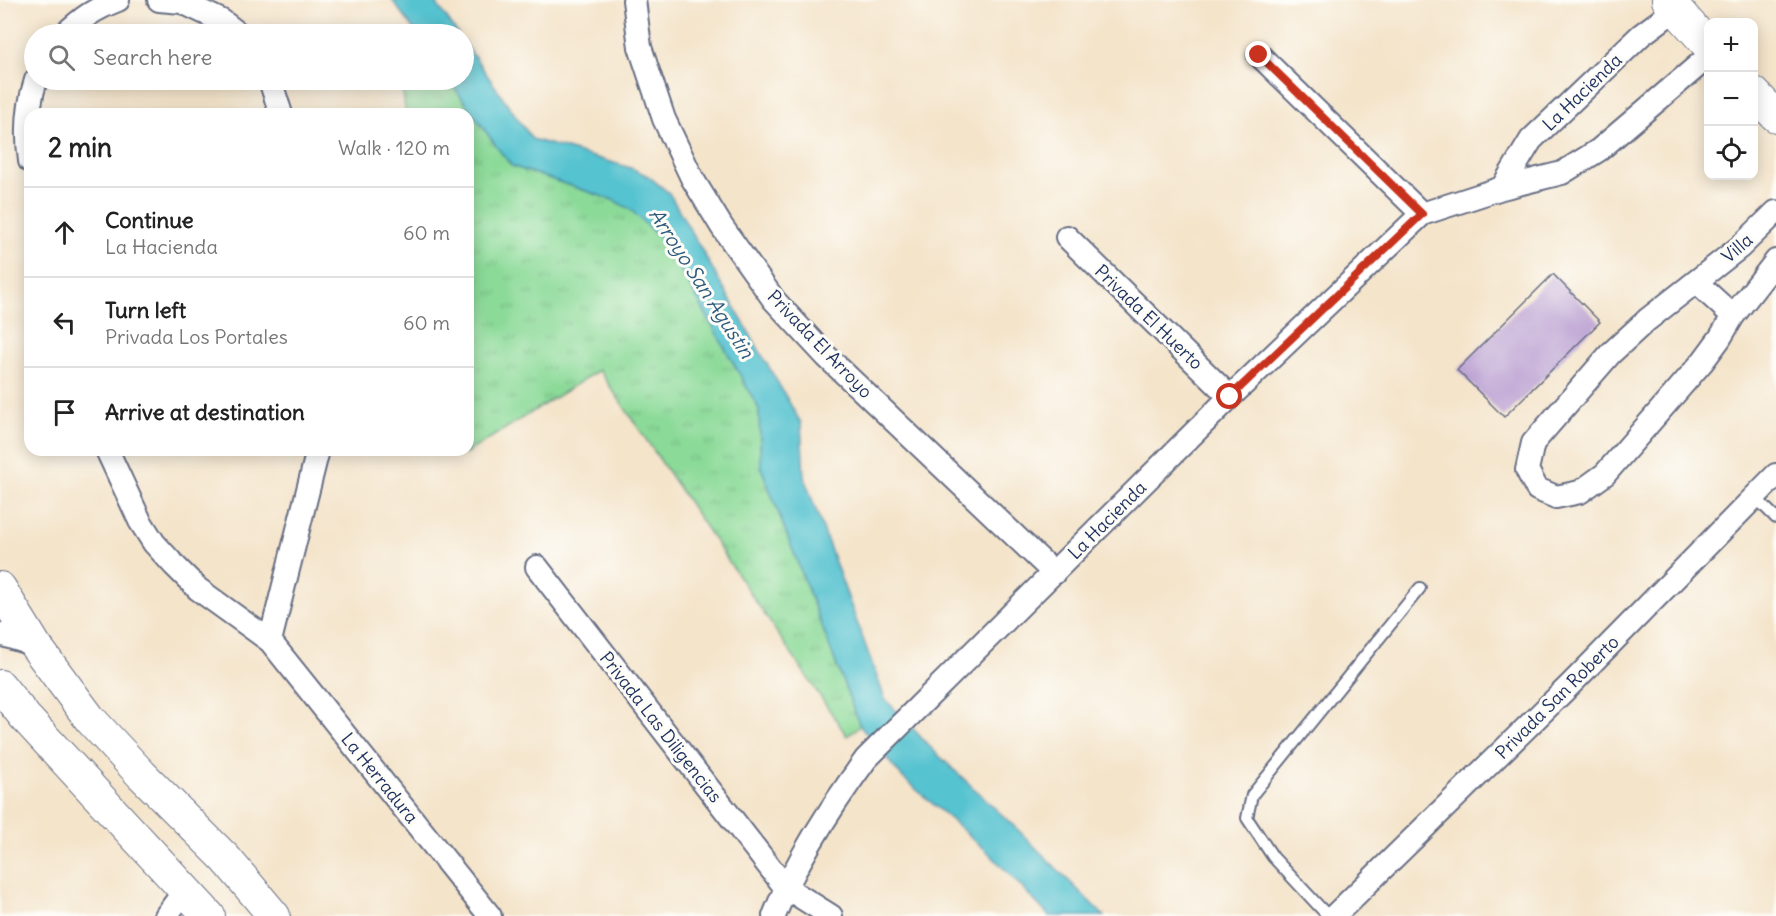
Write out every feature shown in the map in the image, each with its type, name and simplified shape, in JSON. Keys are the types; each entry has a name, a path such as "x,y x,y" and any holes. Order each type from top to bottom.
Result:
{"main road":[{"path":"1672,5 1704,41"},
{"path":"1758,97 1776,116"},
{"path":"0,588 35,645 90,719 226,860 274,916"},
{"path":"0,686 12,715 209,916"}],"street":[{"path":"76,24 99,7 118,0"},
{"path":"159,0 182,2 226,24"},
{"name":"Privada El Arroyo","path":"634,0 640,47 664,119 692,178 722,227 774,300 826,356 1054,573"},
{"name":"La Hacienda","path":"1502,188 1531,140 1672,5"},
{"path":"1259,55 1422,214"},
{"name":"La Hacienda","path":"774,916 785,887 844,789 866,759 1230,397 1422,214 1502,188 1562,173 1599,150 1704,60"},
{"path":"29,108 33,90"},
{"path":"273,90 279,108"},
{"name":"Villa","path":"1776,213 1740,247 1647,320 1610,354 1533,443 1527,470 1537,489 1556,497 1580,492 1605,474 1703,361 1733,316 1776,261"},
{"name":"Privada El Huerto","path":"1067,237 1230,397"},
{"path":"1696,282 1733,316"},
{"name":"La Herradura","path":"110,456 140,521 154,543 198,589 270,641 490,916"},
{"path":"270,641 316,456"},
{"name":"Privada San Roberto","path":"1334,916 1571,684 1776,475"},
{"name":"Privada Las Diligencias","path":"537,567 785,887 831,916"},
{"path":"0,634 35,645"},
{"path":"166,916 185,890"}],"lane":[{"path":"1755,497 1776,518"},
{"path":"1328,916 1273,857 1247,818 1252,795 1420,588"}],"green space":[{"path":"402,90 456,90 469,108 405,108"},
{"path":"474,115 512,166 613,200 631,209 667,245 759,409 761,467 860,726 847,736 599,370 474,448"}],"water":[{"path":"392,0 434,0 451,24 410,24"},
{"name":"Arroyo San Agustin","path":"474,56 532,139 631,168 648,176 669,193 801,423 804,477 885,699 933,750 1017,829 1104,916 1049,916 989,853 902,777 860,726 761,467 759,409 667,245 630,209 613,200 512,166 474,115 474,108 469,108 456,90 474,90"}],"building":[{"path":"1553,274 1600,322 1504,417 1457,370"}],"route":[{"path":"1230,397 1422,214 1259,55"}]}
